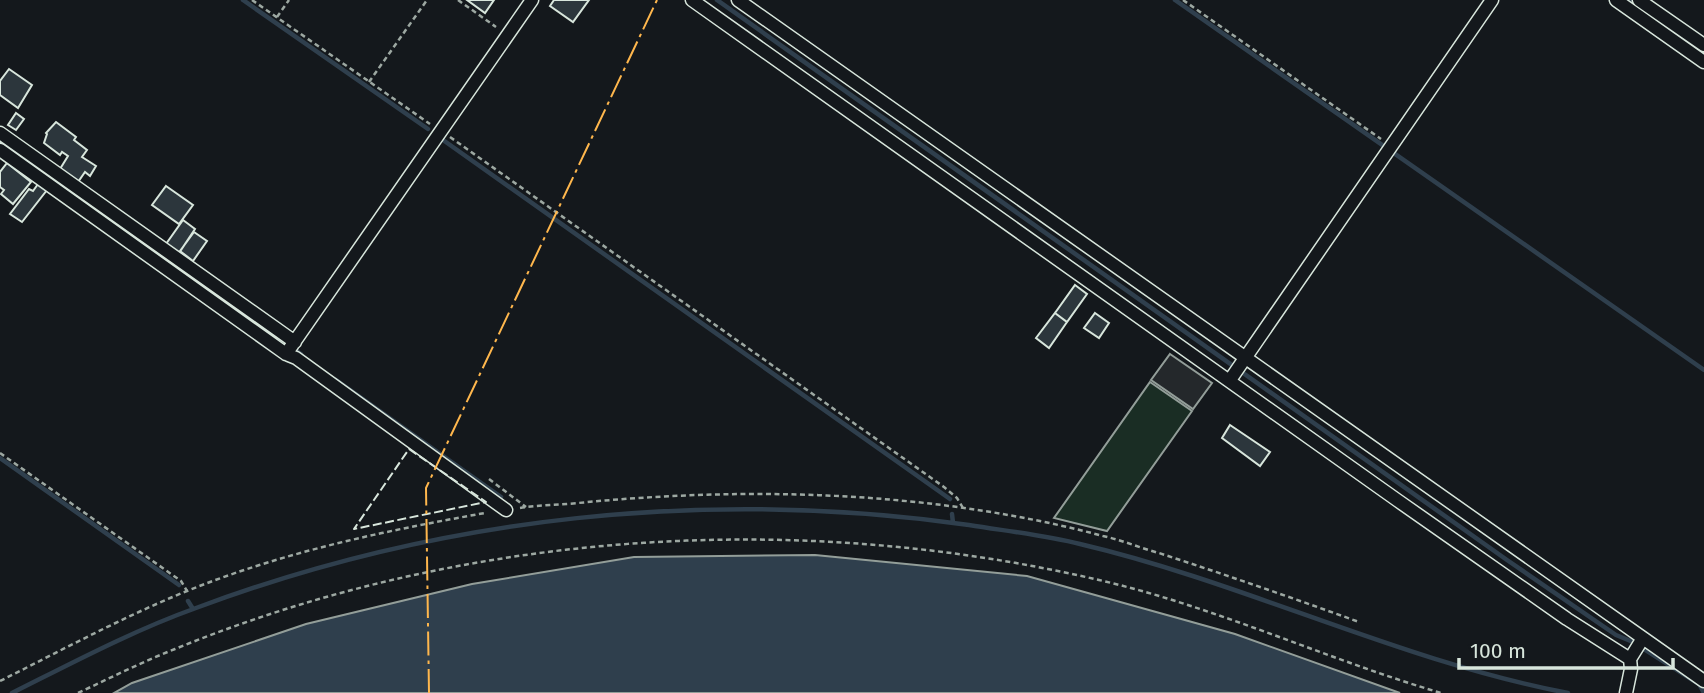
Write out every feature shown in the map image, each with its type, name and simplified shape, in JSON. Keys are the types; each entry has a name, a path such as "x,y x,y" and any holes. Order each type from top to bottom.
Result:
{"street":[{"path":"291,348 532,0"},
{"path":"692,0 1237,369 1638,647"},
{"path":"738,0 1237,369 1567,619 1638,647 1704,681"},
{"path":"1237,369 1492,0"},
{"path":"1616,0 1704,62"},
{"path":"1639,0 1704,45"},
{"path":"0,133 154,250 291,348 296,358 506,510"},
{"path":"0,150 154,250"},
{"path":"1626,693 1638,647"}],"path":[{"path":"252,0 944,487 957,498 963,508"},
{"path":"277,18 289,0"},
{"path":"369,82 427,0"},
{"path":"458,0 508,35"},
{"path":"1184,0 1389,148"},
{"path":"0,453 181,581 187,591"},
{"path":"0,681 187,591 327,545 415,525 506,510 606,500 728,495 825,496 963,508 1051,523 1105,536 1242,579 1359,622"},
{"path":"78,693 187,644 264,616 381,583 545,552 624,543 719,539 873,544 930,550 1101,580 1245,623 1390,678 1441,693"}],"green space":[{"path":"1150,382 1192,411 1107,531 1054,518"}],"shaded area":[{"path":"1170,354 1212,383 1193,409 1151,380"}],"water":[{"path":"815,555 1027,576 1235,634 1400,693 114,693 132,683 306,624 472,584 634,557"}],"building":[{"path":"467,0 494,0 485,13"},
{"path":"554,0 589,0 573,22 550,6"},
{"path":"9,69 32,85 18,108 0,95 0,81"},
{"path":"16,113 24,119 16,130 8,125"},
{"path":"56,122 76,137 74,140 87,150 82,157 96,166 90,176 85,172 78,182 60,169 68,156 62,152 60,155 44,143 46,133"},
{"path":"7,163 31,182 13,204 1,194 4,190 0,187 0,172"},
{"path":"38,184 47,190 22,222 10,214 29,189 33,191"},
{"path":"166,186 193,205 179,224 152,205"},
{"path":"183,220 195,229 179,253 166,244"},
{"path":"194,232 207,241 193,261 180,251"},
{"path":"1075,285 1087,294 1067,322 1055,313"},
{"path":"1055,313 1067,322 1049,348 1036,338"},
{"path":"1095,313 1109,323 1099,338 1084,328"},
{"path":"1230,425 1270,452 1260,466 1222,438"}],"waterway":[{"path":"243,0 428,129"},
{"path":"717,0 1507,560 1616,635 1633,642 1699,684 1704,693"},
{"path":"1175,0 1704,370"},
{"path":"1628,0 1704,53"},
{"path":"443,140 950,499"},
{"path":"0,141 301,354"},
{"path":"336,380 501,497"},
{"path":"0,458 179,585"},
{"path":"12,693 172,617 289,577 384,551 480,532 577,518 675,511 773,509 871,514 969,525 1066,541 1203,579 1444,662 1568,693"},
{"path":"952,514 953,523"},
{"path":"188,601 193,609"}],"fence":[{"path":"409,449 486,502 354,529 409,449"}],"power":[{"path":"429,693 426,488 657,0"}]}
